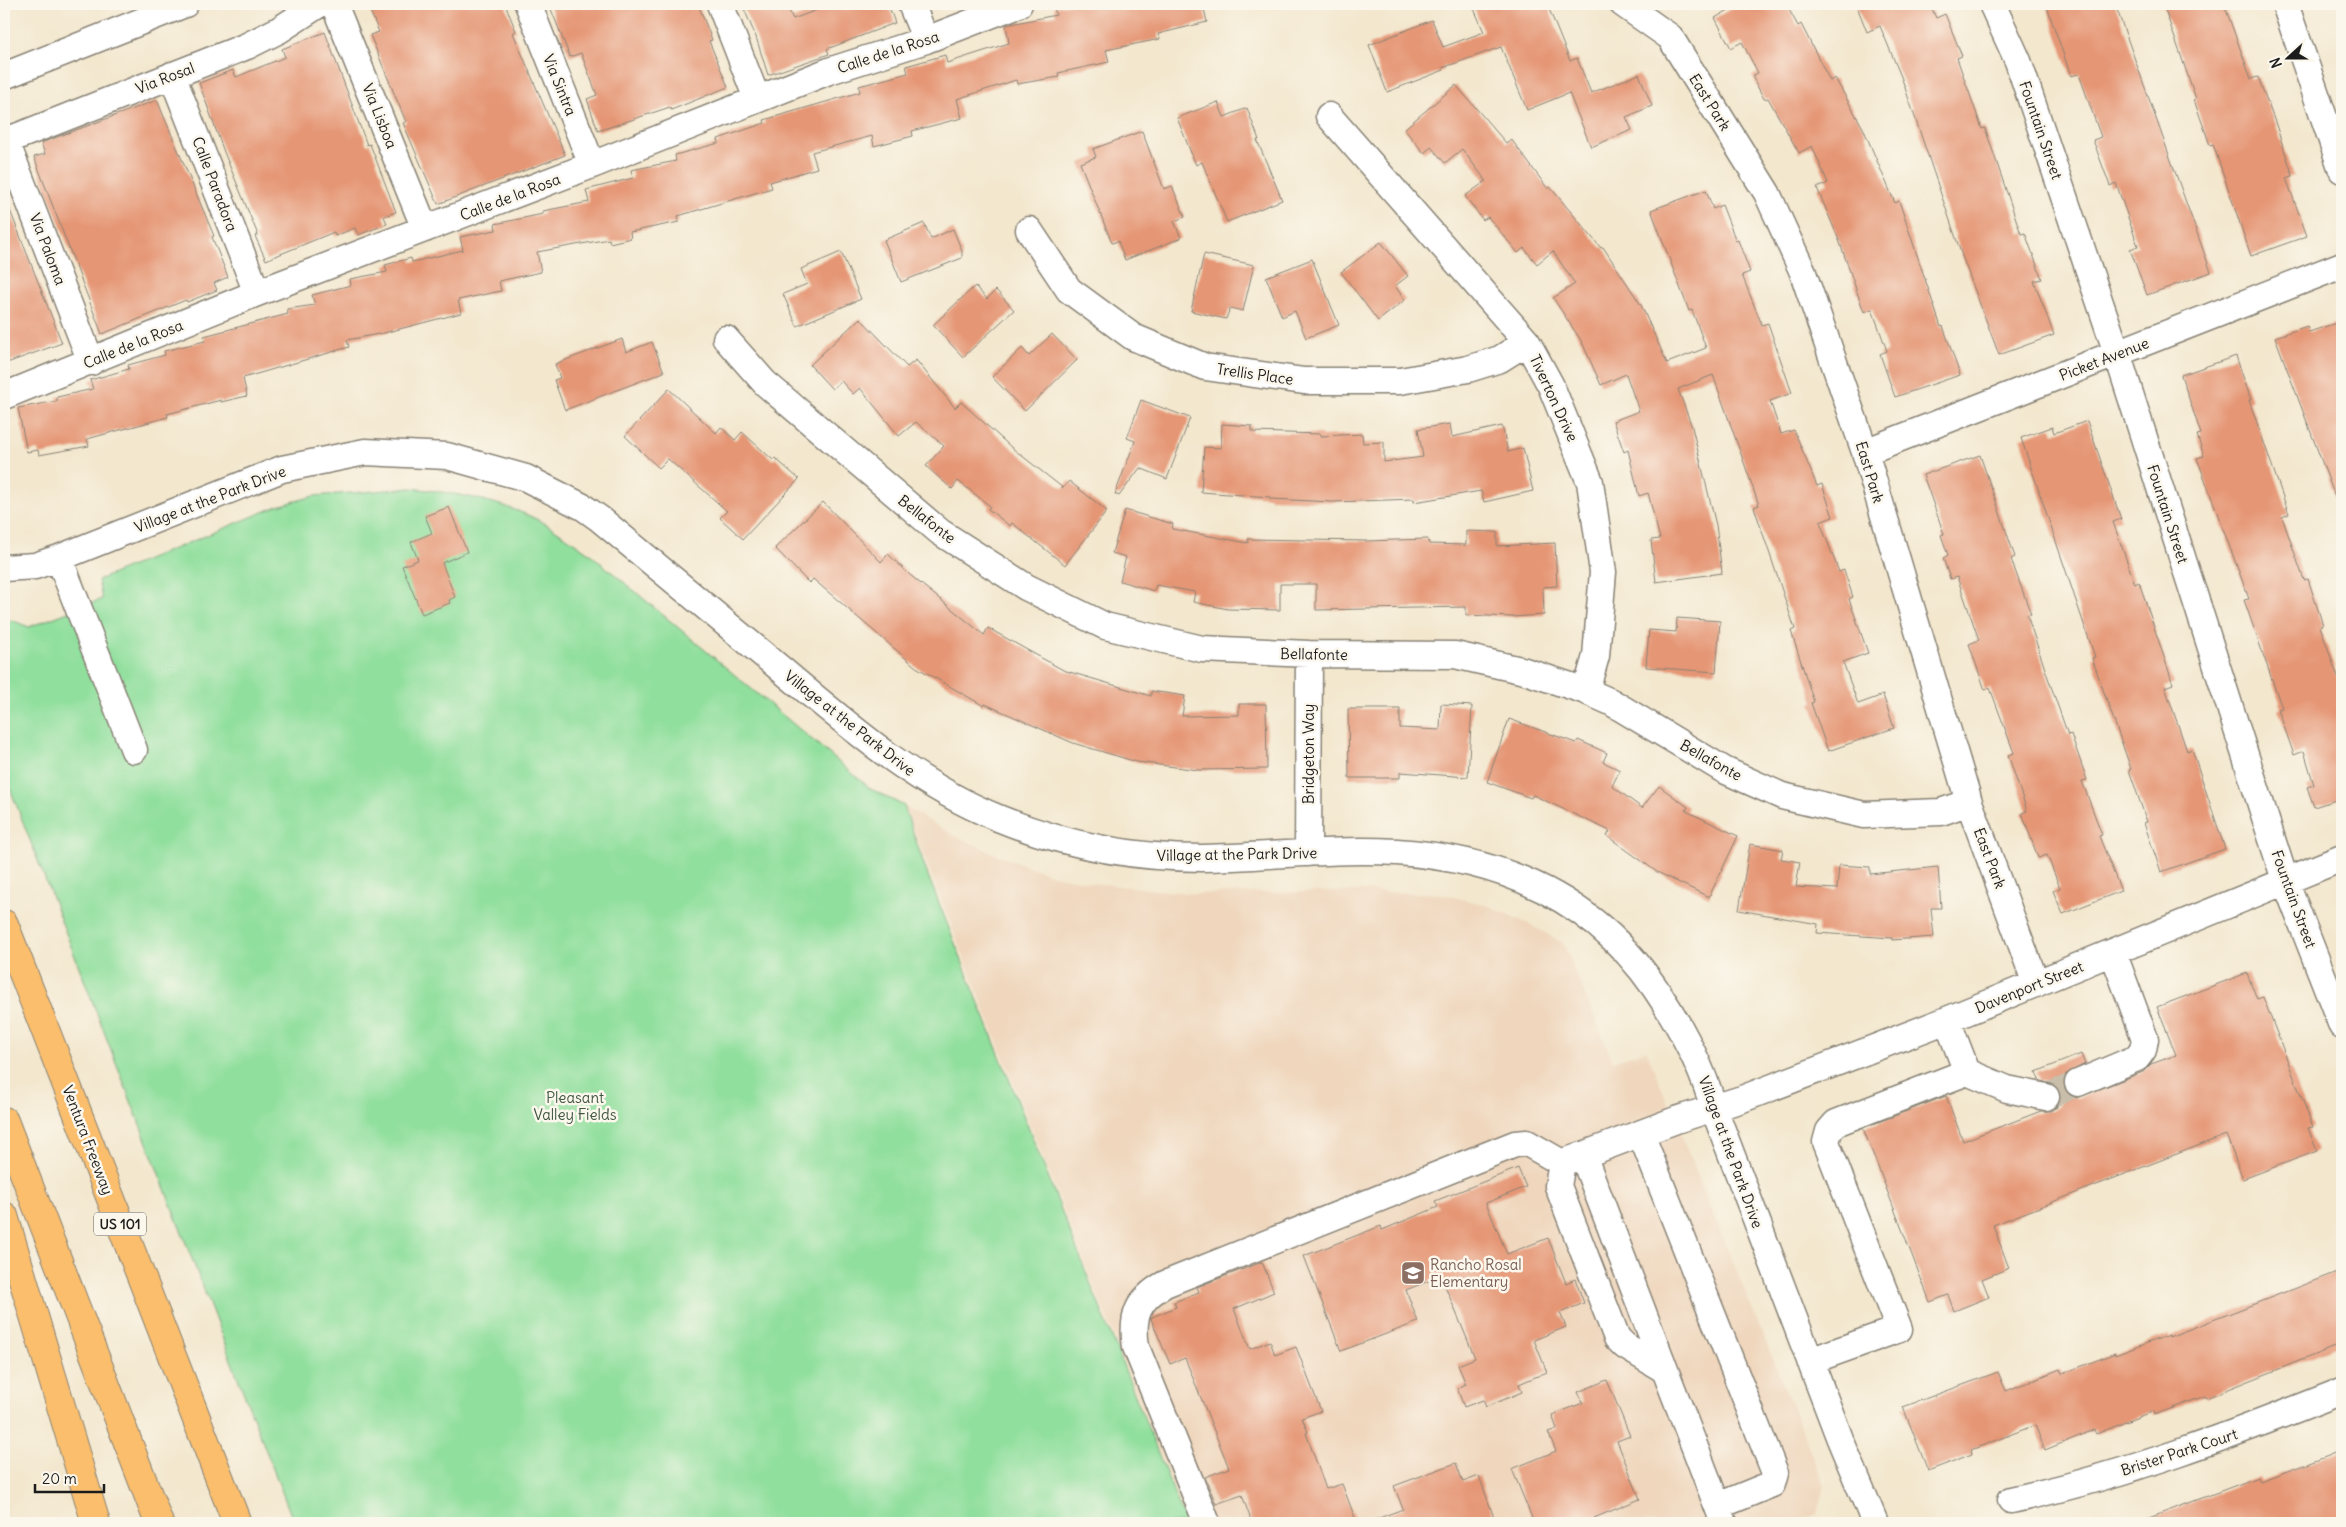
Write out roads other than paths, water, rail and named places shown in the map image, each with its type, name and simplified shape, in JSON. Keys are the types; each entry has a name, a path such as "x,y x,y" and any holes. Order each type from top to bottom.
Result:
{"highway":[{"name":"Ventura Freeway","path":"4,924 237,1523"},
{"path":"4,1122 159,1523"},
{"path":"4,1216 96,1523"}],"street":[{"path":"4,76 185,4"},
{"name":"Via Rosal","path":"5,138 247,46 279,30 319,4"},
{"name":"Via Lisboa","path":"334,4 425,229"},
{"name":"Via Sintra","path":"528,4 592,165"},
{"path":"720,4 757,99"},
{"path":"912,4 926,40"},
{"name":"Calle de la Rosa","path":"4,396 258,293 592,165 829,71 926,40 1019,4"},
{"name":"East Park","path":"1623,4 1670,37 1767,193 1802,270 1865,452 1969,802 2036,984"},
{"name":"Fountain Street","path":"1992,4 2018,61 2117,353 2285,880 2342,1026"},
{"path":"2285,4 2342,170"},
{"name":"Calle Paradora","path":"172,75 258,293"},
{"name":"Tiverton Drive","path":"1329,116 1527,342 1551,386 1590,482 1603,572 1596,656 1586,691"},
{"name":"Via Paloma","path":"5,138 91,362"},
{"name":"Trellis Place","path":"1028,230 1069,290 1133,337 1205,367 1304,381 1400,381 1468,370 1500,359 1527,342"},
{"name":"Picket Avenue","path":"1865,452 2342,265"},
{"name":"Bellafonte","path":"726,339 766,383 940,532 1026,587 1105,626 1202,649 1309,654 1455,655 1525,670 1586,691 1611,702 1724,770 1782,796 1864,815 1941,812 1969,802"},
{"name":"Village at the Park Drive","path":"4,568 35,566 59,558 282,469 365,452 447,456 526,478 583,507 600,519 832,712 907,770 952,796 997,818 1056,837 1100,848 1146,855 1200,858 1308,853 1397,852 1478,864 1542,886 1594,920 1637,962 1671,1012 1705,1078 1714,1109 1810,1361 1875,1523"},
{"path":"59,558 134,750"},
{"name":"Bridgeton Way","path":"1308,853 1309,654"},
{"name":"Davenport Street","path":"1572,1159 1676,1120 1714,1109 1947,1020 2342,858"},
{"path":"2078,1083 2137,1058 2143,1050 2145,1039 2113,952"},
{"path":"1947,1020 1968,1072 2007,1089 2046,1097"},
{"path":"1810,1361 1899,1329 1826,1142 1829,1131 1836,1123 1968,1072"},
{"path":"1207,1523 1136,1347 1134,1331 1137,1312 1148,1296 1165,1284 1515,1144 1527,1143 1572,1159 1665,1370 1721,1515 1772,1484 1775,1473 1641,1134"},
{"path":"1572,1159 1558,1186 1616,1338 1625,1346 1665,1370"},
{"name":"Brister Park Court","path":"2011,1500 2059,1490 2217,1441 2342,1391"}],"tunnel":[{"path":"2046,1097 2078,1083"}],"place":[{"name":"Rancho Rosal Elementary","path":"1413,1273"}],"park label":[{"name":"Pleasant Valley Fields","path":"575,1106"}]}
